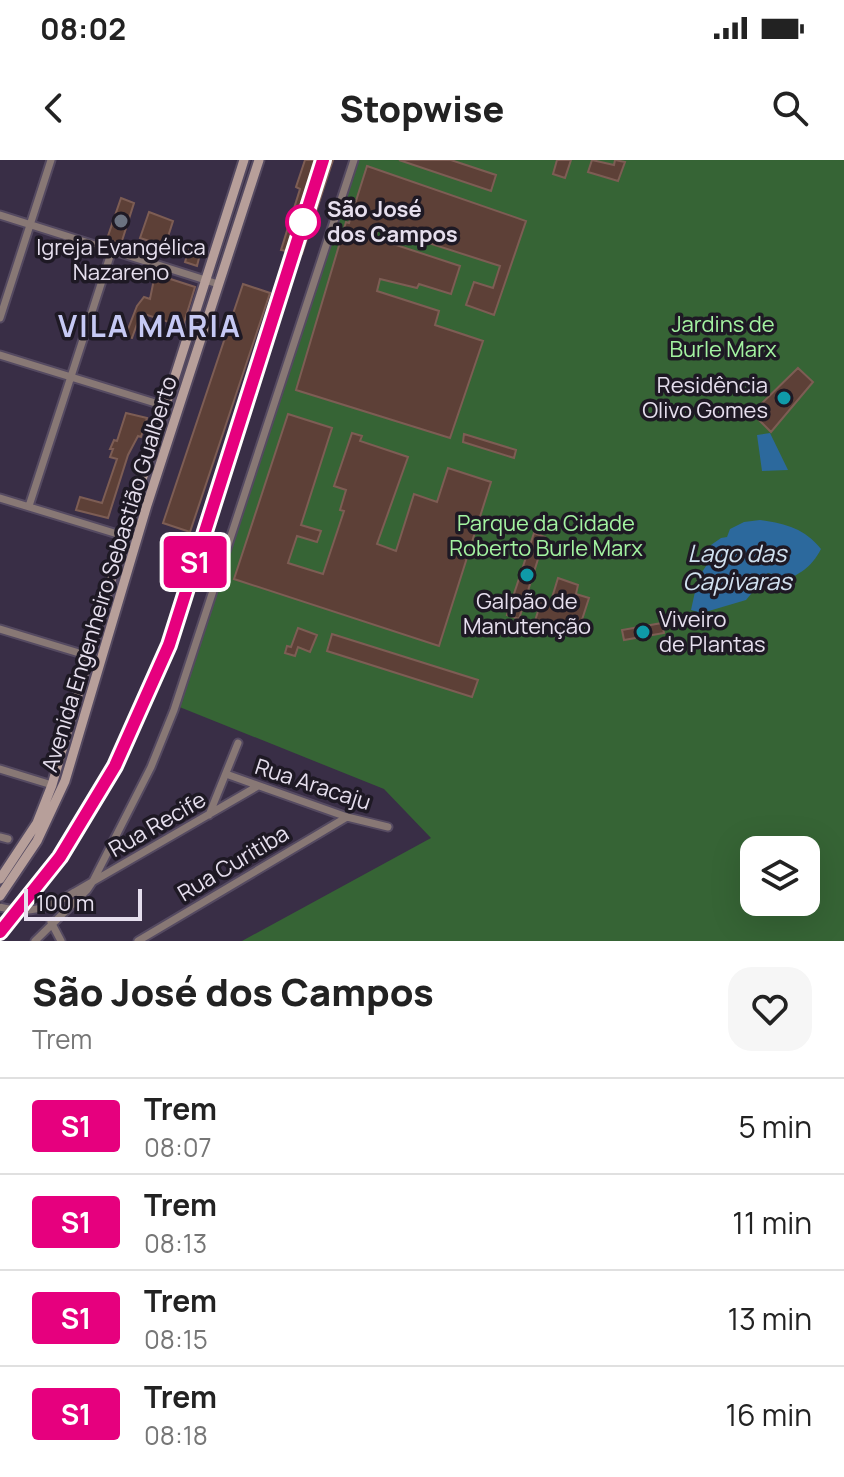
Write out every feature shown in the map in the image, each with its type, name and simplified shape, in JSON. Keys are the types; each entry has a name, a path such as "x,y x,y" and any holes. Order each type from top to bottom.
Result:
{"main road":[{"name":"Avenida Engenheiro Sebastião Gualberto","path":"0,879 37,823 52,785 124,536 244,160"},
{"name":"Avenida Engenheiro Sebastião Gualberto","path":"0,896 47,824 65,781 143,518 259,160"}],"street":[{"path":"0,318 51,160"},
{"path":"35,941 51,922 81,897 93,881 151,767 213,599 354,160"},
{"path":"0,215 218,284"},
{"path":"29,506 112,250"},
{"path":"0,355 165,406"},
{"path":"0,498 124,536"},
{"path":"0,629 89,656"},
{"path":"209,815 238,743"},
{"path":"0,769 52,785"},
{"name":"Rua Aracaju","path":"226,774 347,817 388,827"},
{"name":"Rua Recife","path":"0,907 34,911 53,905 258,786"},
{"name":"Rua Curitiba","path":"138,941 347,817"},
{"path":"51,922 61,941"}],"green space":[{"name":"Parque da Cidade Roberto Burle Marx","path":"357,160 844,160 844,941 242,941 431,838 384,789 177,706 212,608"}],"water":[{"path":"770,433 788,470 762,471 757,435"},
{"name":"Lago das Capivaras","path":"760,520 794,528 821,549 809,566 788,579 781,582 768,573 746,600 702,613 691,610 698,578 710,560 711,545 727,537 730,529 744,522"}],"building":[{"path":"305,160 333,160 302,254 281,250 300,189 296,187"},
{"path":"399,160 451,160 496,175 491,191"},
{"path":"557,160 571,160 565,178 553,174"},
{"path":"592,160 614,165 615,160 625,162 618,181 588,172"},
{"path":"367,166 526,221 494,315 466,305 474,282 493,288 500,266 379,227 375,238 460,266 451,294 419,284 417,288 380,279 377,291 439,311 435,325 483,341 450,438 296,390 346,222 349,223"},
{"name":"Igreja Evangélica Nazareno","path":"121,198 134,203 121,244 107,239"},
{"path":"149,212 173,221 165,246 140,238"},
{"path":"191,242 202,246 197,266 185,262"},
{"path":"155,274 195,287 184,323 178,325 141,313 132,338 125,337 137,306 144,297 150,299"},
{"path":"243,284 270,293 190,532 163,523"},
{"name":"Residência Olivo Gomes","path":"798,368 813,382 771,432 752,413"},
{"path":"126,413 147,418 141,437 138,436 128,455 108,518 76,510 80,497 102,503 117,459 110,457 113,449 110,449 114,440 117,441"},
{"path":"288,414 332,428 301,525 321,531 317,542 297,536 288,563 323,574 344,511 340,510 346,490 334,486 352,433 362,436 360,441 408,457 377,544 396,551 414,494 437,502 448,468 491,482 439,646 234,579"},
{"path":"464,434 516,450 514,458 463,442"},
{"name":"Galpão de Manutenção","path":"534,533 545,537 519,619 507,615"},
{"path":"558,578 578,585 576,594 589,598 578,632 564,628 562,636 533,627 542,599 551,601"},
{"name":"Viveiro de Plantas","path":"662,623 664,633 624,640 622,630"},
{"path":"298,628 317,635 310,652 298,647 295,656 285,653 287,646 291,647"},
{"path":"332,634 478,680 472,697 327,651"}],"railway":[{"path":"0,932 60,857 115,766 169,645 323,160"}],"train":[{"name":"S1","path":"0,932 60,857 115,766 169,645 323,160"}],"place":[{"name":"Igreja Evangélica Nazareno","path":"121,221"},
{"name":"São José dos Campos","path":"303,222"},
{"name":"Residência Olivo Gomes","path":"784,398"},
{"name":"Galpão de Manutenção","path":"527,575"},
{"name":"Viveiro de Plantas","path":"643,632"}],"district":[{"name":"VILA MARIA","path":"150,325"}],"park label":[{"name":"Jardins de Burle Marx","path":"723,336"}]}
